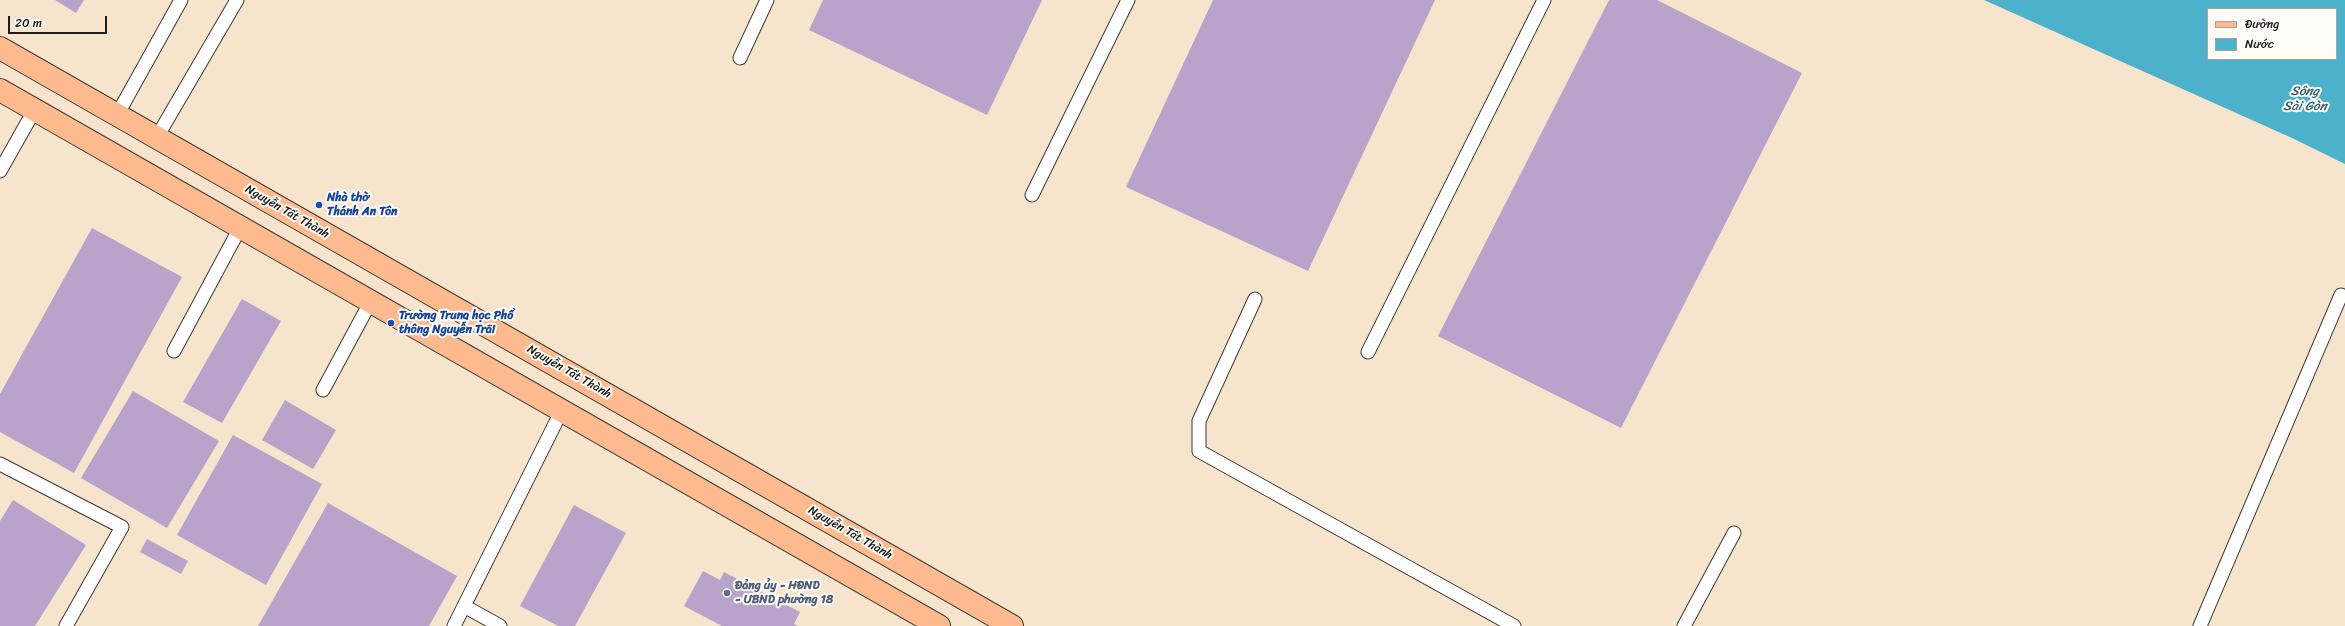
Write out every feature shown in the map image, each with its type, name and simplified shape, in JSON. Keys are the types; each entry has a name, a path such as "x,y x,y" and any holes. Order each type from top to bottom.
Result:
{"main road":[{"name":"Nguyễn Tất Thành","path":"0,48 1012,626"},
{"path":"0,90 562,410 926,623"}],"lane":[{"path":"117,115 181,0"},
{"path":"157,137 237,0"},
{"path":"740,58 767,0"},
{"path":"1032,195 1128,0"},
{"path":"1368,352 1544,0"},
{"path":"0,171 35,109"},
{"path":"174,351 241,226"},
{"path":"2200,626 2341,295"},
{"path":"1256,299 1198,421 1199,451 1514,626"},
{"path":"323,390 371,301"},
{"path":"454,626 562,410"},
{"path":"0,464 122,527 66,626"},
{"path":"1684,626 1734,533"},
{"path":"464,606 500,626"}],"water":[{"name":"Sông Sài Gòn","path":"1984,0 2345,0 2345,164 2292,138"}],"building":[{"path":"55,0 84,0 76,13"},
{"path":"823,0 1042,0 987,115 809,30"},
{"path":"1213,0 1435,0 1308,271 1126,187"},
{"path":"1609,0 1657,0 1802,73 1621,428 1438,336"},
{"path":"92,228 182,277 74,473 0,432 0,394"},
{"path":"242,299 281,321 222,423 183,402"},
{"path":"133,391 219,441 167,528 81,478"},
{"path":"285,400 336,430 313,469 262,440"},
{"path":"233,435 322,484 266,585 177,535"},
{"path":"13,500 86,545 35,626 0,626 0,521"},
{"path":"328,503 457,576 429,626 258,626"},
{"path":"574,505 626,533 575,626 558,626 520,606"},
{"path":"147,539 188,561 181,574 140,552"},
{"name":"Đảng ủy - HĐND - UBND phường 18","path":"703,571 720,580 724,572 800,612 794,624 798,626 722,626 684,606"}],"place":[{"name":"Nhà thờ Thánh An Tôn","path":"319,205"},
{"name":"Trường Trung học Phổ thông Nguyễn Trãi","path":"391,323"},
{"name":"Đảng ủy - HĐND - UBND phường 18","path":"727,593"}]}
